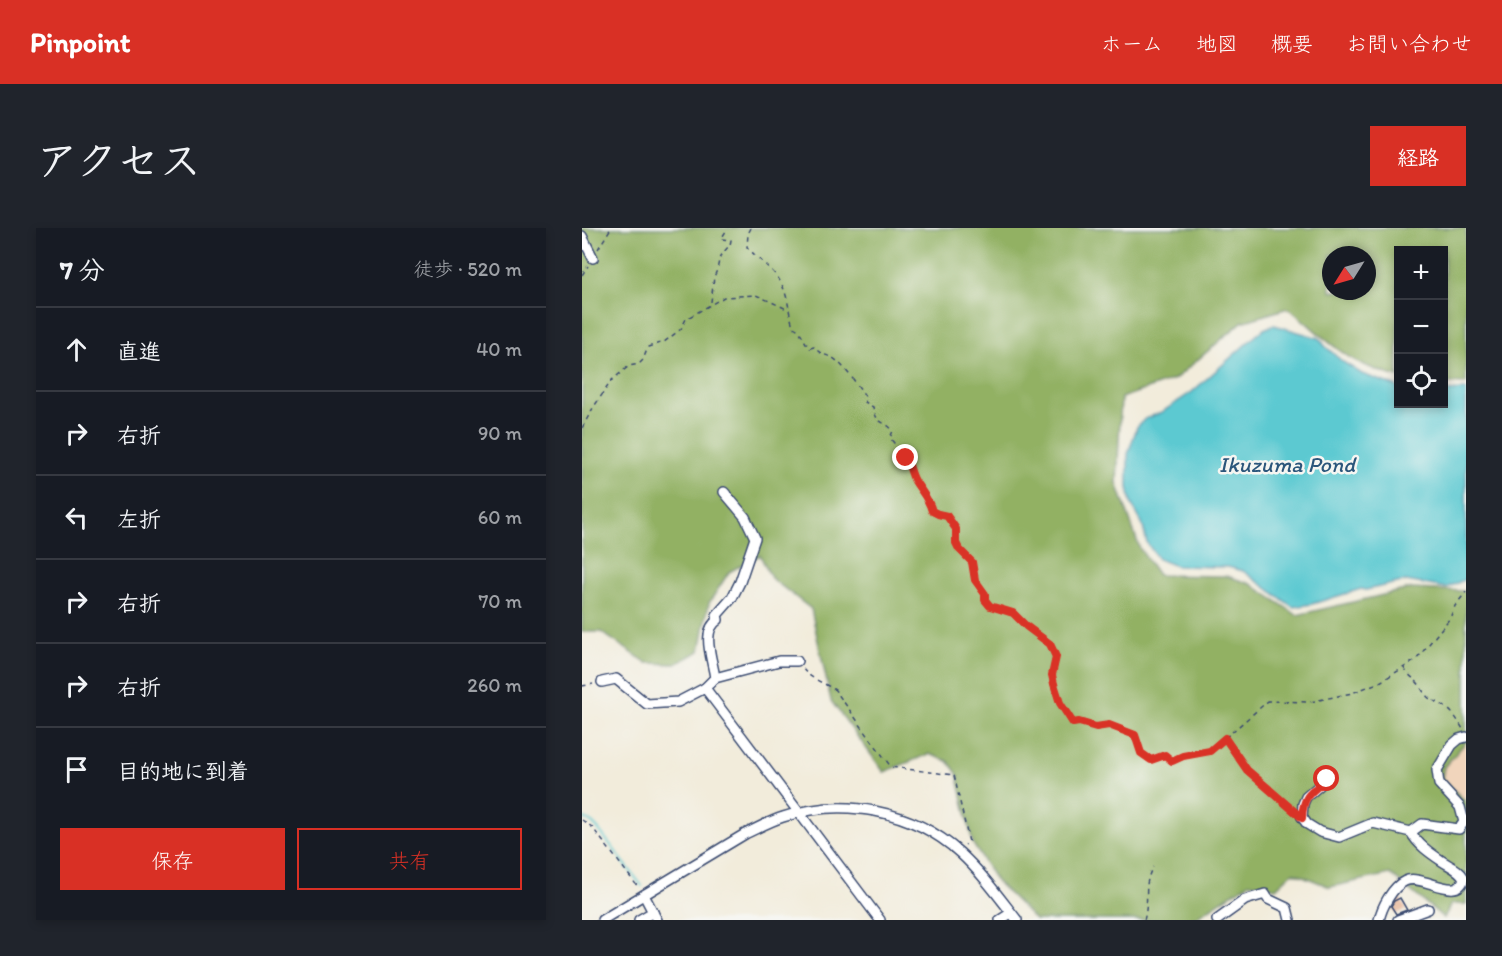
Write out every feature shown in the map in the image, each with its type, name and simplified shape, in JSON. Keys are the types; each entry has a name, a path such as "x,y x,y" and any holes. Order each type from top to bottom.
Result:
{"street":[{"path":"582,236 593,258"},
{"path":"715,678 708,643 709,633 714,622 722,618 717,615 732,598 740,582 755,538 745,517 724,492"},
{"path":"602,682 616,679 647,704 678,702 705,688 715,678 779,661 797,661"},
{"path":"705,688 880,920"},
{"path":"1411,832 1422,824 1459,829 1464,822 1460,807 1439,784 1437,770 1452,745 1466,735"},
{"path":"1327,779 1306,797 1302,818 1307,824 1320,832 1339,837 1373,823 1411,832 1416,841 1443,862 1460,871 1464,878 1463,885 1458,889 1419,880 1405,881 1392,893 1379,920"},
{"path":"605,919 745,834 783,817 799,813 849,808 886,813 910,822 935,835 959,852 1014,916 1000,920"},
{"path":"1217,920 1245,900 1265,894 1268,899 1287,908 1290,920"},
{"path":"639,920 655,916 644,895"},
{"path":"1398,920 1428,909"}],"path":[{"path":"582,275 611,228"},
{"path":"711,303 714,277 720,256 730,245 731,240 720,239 728,228"},
{"path":"751,228 747,247 780,279 787,295 792,327 799,330 810,348 814,347 824,356 832,357 842,364 850,373 852,381 864,393 865,402 873,407 876,419 893,431 891,438 906,458 911,473 930,502 932,511 947,516 956,529 956,543 972,562 975,580 985,594 985,600 990,606 1013,613 1050,644 1056,657 1052,675 1054,684 1060,703 1073,723 1079,722 1096,727 1109,725 1135,735 1141,753 1151,760 1165,755 1172,761 1183,756 1210,751 1268,701 1310,702 1352,693 1380,682 1416,660 1450,618 1455,606 1466,592"},
{"path":"582,428 612,380 629,366 639,364 648,347 664,342 681,329 686,319 705,309 711,303 724,297 756,295 789,310"},
{"path":"797,661 808,675 835,690 891,767 954,775 969,842 962,847"},
{"path":"1404,667 1407,675 1420,685 1422,692 1430,701 1444,706 1455,717 1466,735"},
{"path":"582,686 602,682"},
{"path":"1225,738 1247,770 1302,818"},
{"path":"582,820 592,826 644,895"},
{"path":"1144,920 1147,910 1146,878 1153,867"}],"shaded area":[{"path":"1466,742 1466,802 1442,779 1444,767"}],"green space":[{"path":"582,228 1466,228 1466,384 1448,383 1448,246 1394,246 1394,376 1348,357 1288,308 1242,322 1175,379 1121,398 1117,483 1140,549 1158,575 1227,576 1251,584 1297,615 1409,589 1466,591 1466,742 1444,767 1442,778 1466,802 1466,904 1451,904 1444,918 1390,874 1330,887 1293,872 1276,888 1249,883 1192,920 1035,920 995,880 973,844 957,773 948,761 929,754 884,772 831,701 811,609 771,578 760,555 729,572 709,603 700,651 676,664 647,663 601,632 582,632"}],"water":[{"name":"Ikuzuma Pond","path":"1274,325 1319,338 1343,362 1362,374 1394,386 1394,408 1448,408 1448,391 1466,390 1466,579 1446,588 1406,581 1366,590 1361,589 1312,604 1293,607 1243,571 1228,567 1176,566 1158,559 1147,543 1142,523 1131,503 1128,487 1128,454 1137,427 1145,419 1162,412 1192,392 1264,329"}],"building":[{"path":"1400,898 1407,910 1396,914 1391,906"}],"waterway":[{"path":"582,817 599,830 642,886"}],"route":[{"path":"906,458 915,482 930,502 932,511 947,516 956,529 956,543 972,562 975,580 985,594 985,600 990,606 1013,613 1050,644 1056,657 1052,675 1054,684 1060,703 1073,723 1079,722 1096,727 1109,725 1135,735 1141,753 1151,760 1165,755 1172,761 1183,756 1210,751 1225,738 1247,770 1302,818 1306,797 1327,779"}]}
